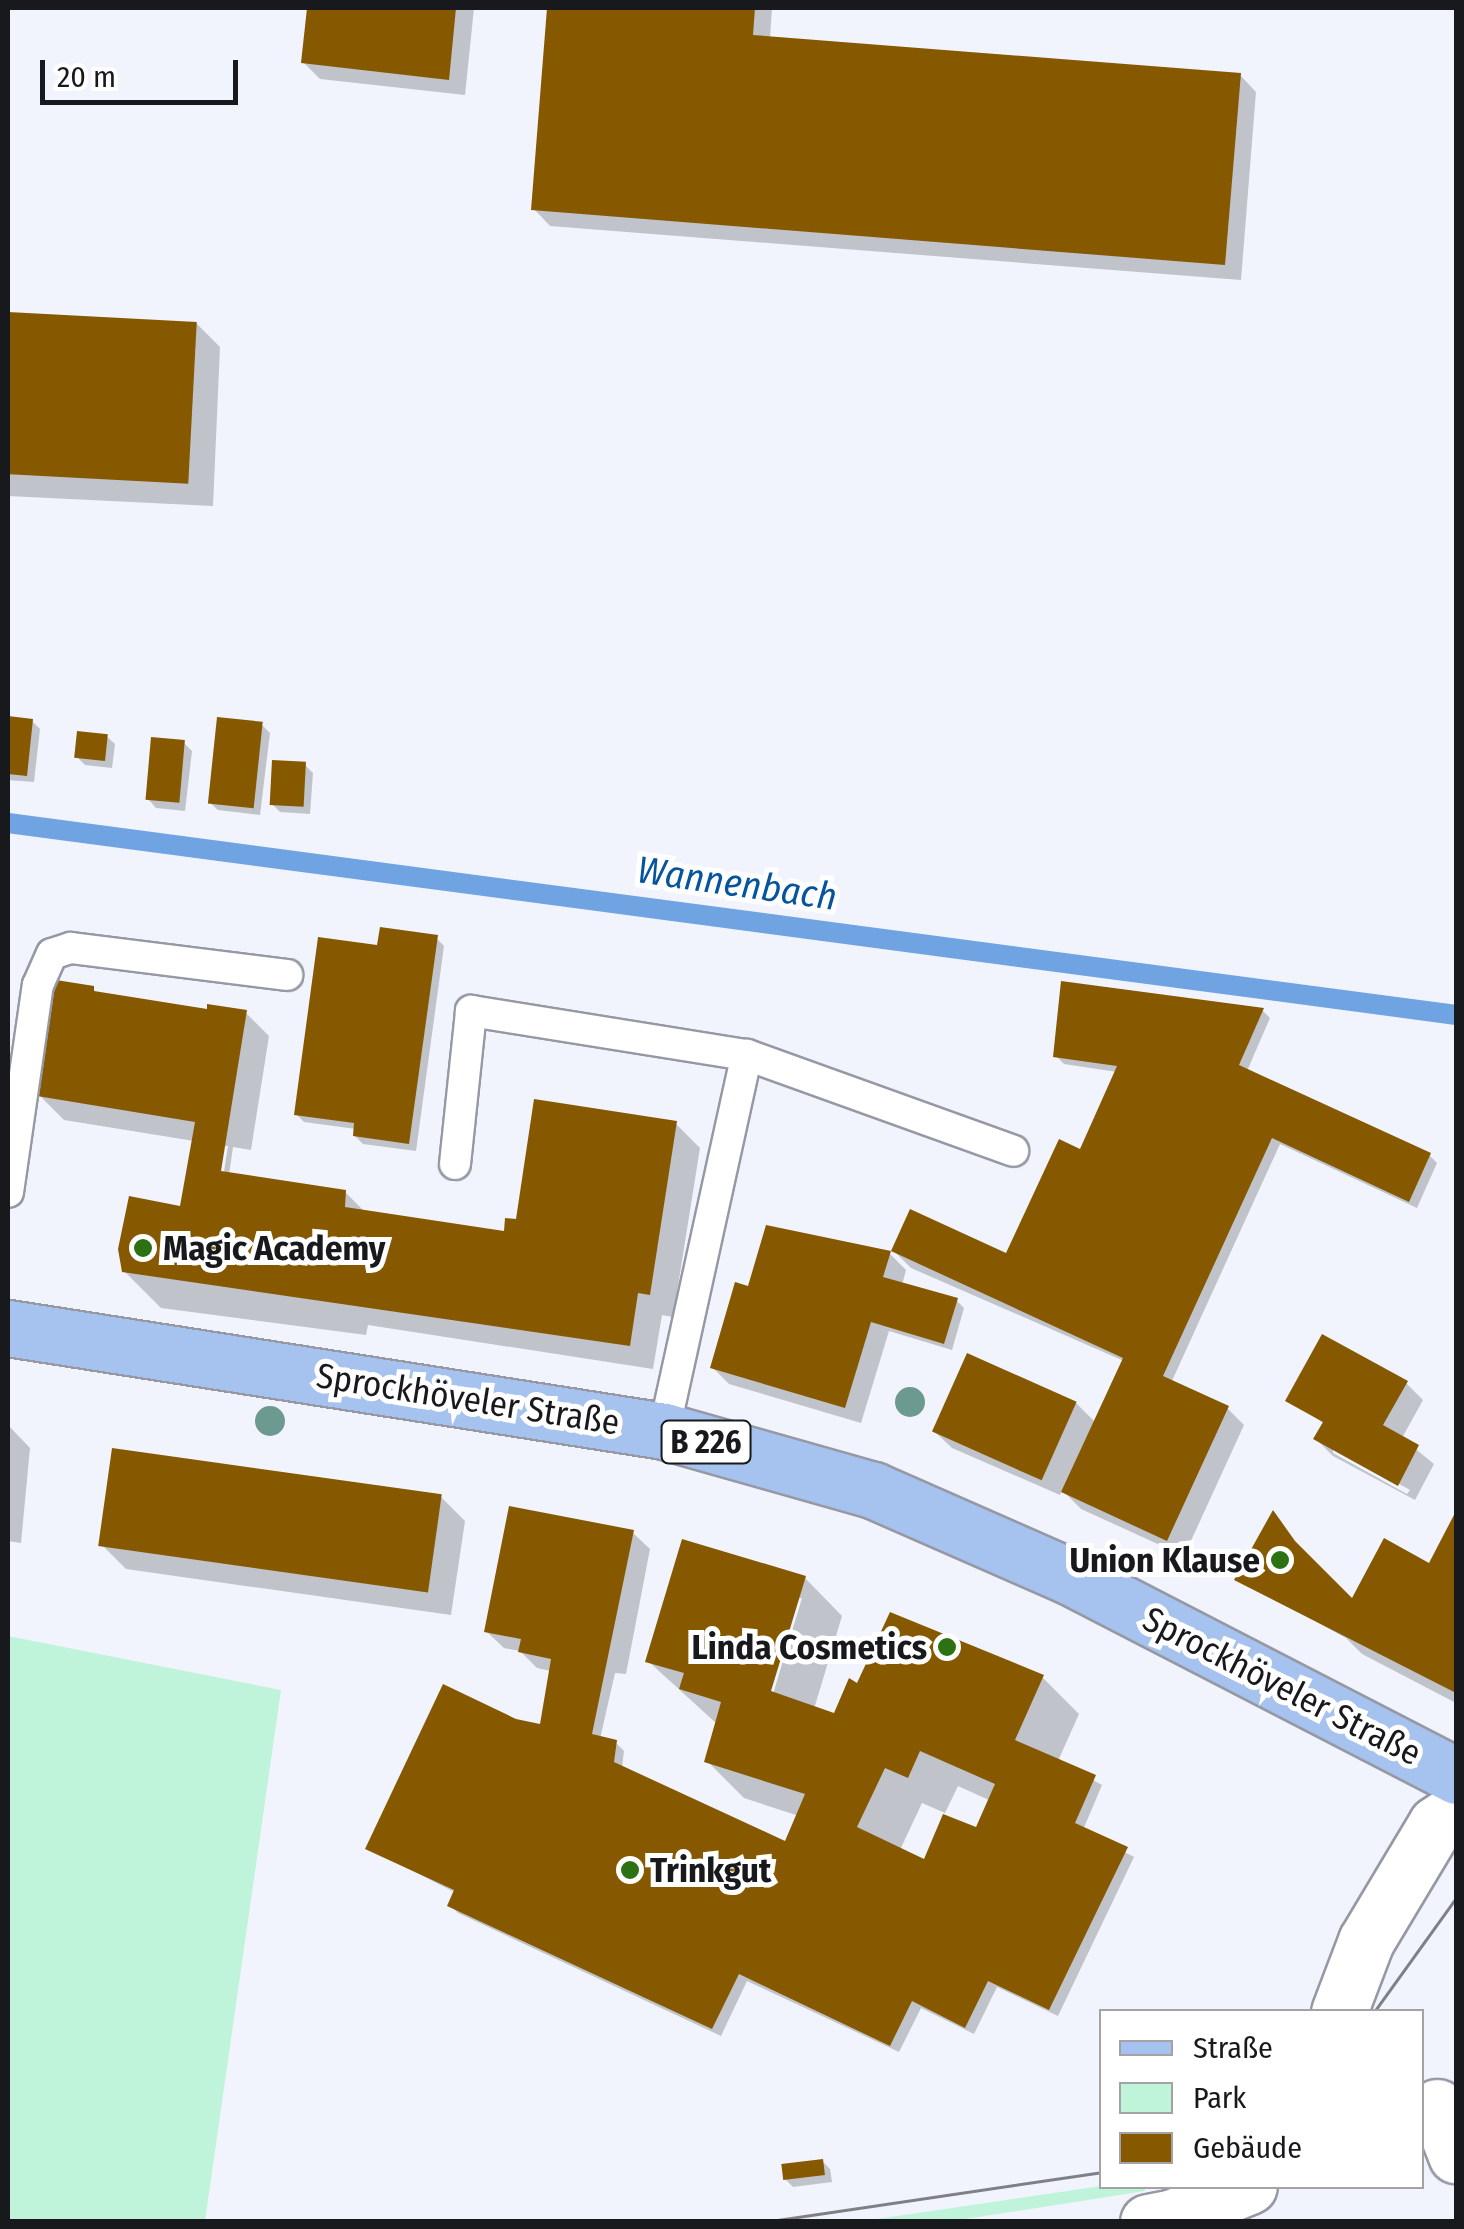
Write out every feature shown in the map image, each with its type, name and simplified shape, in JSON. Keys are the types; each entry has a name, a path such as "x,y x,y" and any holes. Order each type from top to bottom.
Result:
{"main road":[{"name":"Sprockhöveler Straße","path":"8,1328 664,1430 891,1498 1069,1576 1456,1776"}],"street":[{"path":"1341,2009 1366,1941 1436,1824 1456,1811"},
{"path":"1148,2222 1173,2217 1242,2189"}],"lane":[{"path":"8,1192 38,985 52,954 71,948 286,975"},
{"path":"454,1164 471,1011 748,1055 1012,1152"},
{"path":"664,1430 748,1055"}],"green space":[{"path":"8,1636 281,1690 205,2221 8,2221"},
{"path":"1099,2186 1145,2191 953,2221 863,2221"}],"building":[{"path":"307,8 456,8 449,80 301,63"},
{"path":"547,8 755,8 753,35 1241,73 1225,265 531,210"},
{"path":"8,312 197,322 188,484 8,474"},
{"path":"8,716 33,719 27,776 8,774"},
{"path":"217,717 263,722 254,808 208,804"},
{"path":"77,731 108,734 105,761 74,758"},
{"path":"151,737 185,740 179,803 146,800"},
{"path":"272,760 306,762 304,807 270,805"},
{"path":"380,927 438,935 409,1144 353,1136 354,1123 294,1115 318,937 377,945"},
{"path":"56,980 94,986 94,991 207,1009 207,1004 247,1010 221,1171 346,1190 345,1207 504,1231 505,1218 516,1219 534,1099 677,1121 650,1295 638,1293 630,1346 122,1272 118,1249 129,1196 180,1206 195,1122 37,1096"},
{"path":"1061,981 1264,1008 1239,1065 1431,1153 1409,1202 1272,1138 1163,1376 1229,1406 1167,1541 1061,1492 1123,1358 891,1251 910,1209 1006,1253 1059,1139 1080,1149 1117,1066 1053,1057"},
{"path":"766,1225 891,1251 883,1277 958,1298 944,1344 871,1322 845,1408 710,1368 735,1282 748,1286"},
{"path":"1322,1334 1408,1381 1383,1425 1419,1445 1398,1486 1313,1439 1323,1422 1285,1401"},
{"path":"967,1353 1077,1402 1042,1480 932,1432"},
{"path":"112,1448 442,1494 428,1592 98,1546"},
{"name":"Trinkgut","path":"509,1506 634,1530 592,1734 617,1740 614,1762 785,1841 805,1794 704,1762 721,1702 679,1689 684,1673 645,1662 682,1539 806,1576 771,1691 834,1713 849,1678 857,1683 890,1612 1044,1675 1015,1740 1096,1775 1075,1823 1128,1847 1049,2010 988,1981 965,2028 912,2001 890,2046 739,1974 712,2029 447,1906 454,1890 365,1849 443,1684 516,1719 540,1724 551,1659 518,1652 521,1639 484,1632","holes":["920,1751 995,1784 976,1827 943,1814 924,1859 857,1827 885,1768 908,1778"]},
{"path":"1273,1510 1295,1541 1352,1598 1384,1538 1429,1563 1456,1511 1456,1693 1234,1580"},
{"path":"823,2159 825,2175 783,2180 781,2164"}],"waterway":[{"name":"Wannenbach","path":"8,823 1456,1015"}],"tram line":[{"path":"1376,2009 1456,1898"},
{"path":"764,2222 1099,2172"}],"place":[{"name":"Magic Academy","path":"143,1248"},
{"name":"Union Klause","path":"1280,1560"},
{"name":"Linda Cosmetics","path":"947,1647"},
{"name":"Trinkgut","path":"630,1870"}]}
